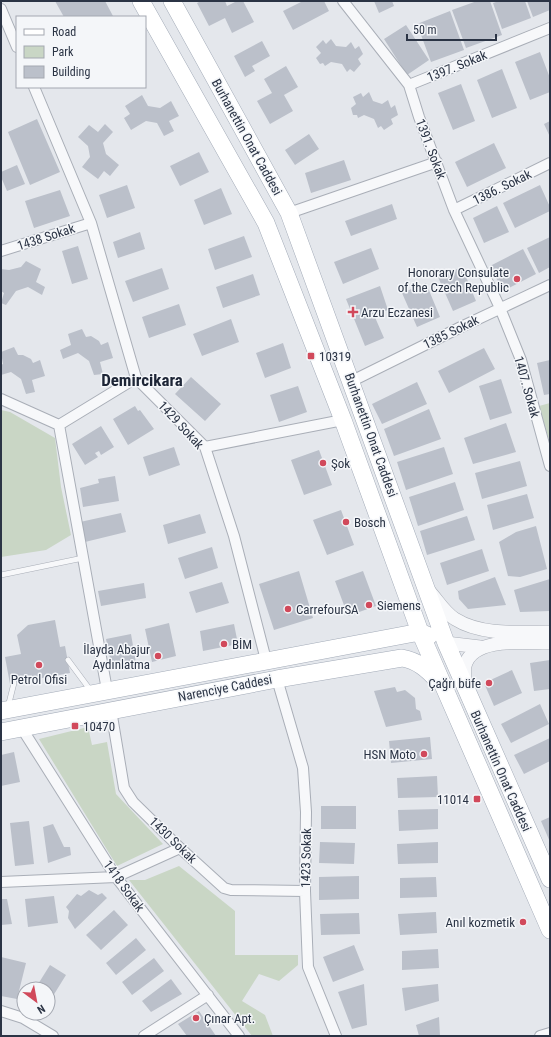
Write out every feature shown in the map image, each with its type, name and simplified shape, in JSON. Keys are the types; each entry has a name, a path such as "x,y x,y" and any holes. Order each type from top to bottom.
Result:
{"main road":[{"name":"Burhanettin Onat Caddesi","path":"141,1 266,223 343,420 420,632 441,684 550,930"},
{"name":"Burhanettin Onat Caddesi","path":"172,1 289,213 352,381 446,643 550,879"},
{"path":"420,632 446,643"},
{"name":"Narenciye Caddesi","path":"3,707 100,692 420,632"},
{"name":"Narenciye Caddesi","path":"1,732 277,679 402,658 416,662 426,668 441,684"}],"street":[{"path":"1,4 5,1"},
{"name":"1391. Sokak","path":"343,1 409,85 419,117 454,210 500,308"},
{"path":"1,9 16,45"},
{"name":"1397. Sokak","path":"409,85 550,28"},
{"name":"1429 Sokak","path":"34,88 91,222 136,378 204,447 234,536 266,660"},
{"path":"289,213 437,162"},
{"name":"1386. Sokak","path":"454,210 550,163"},
{"name":"1438 Sokak","path":"1,251 91,222"},
{"name":"1385 Sokak","path":"352,381 550,285"},
{"name":"1407. Sokak","path":"500,308 520,360 550,466"},
{"path":"59,425 136,378"},
{"path":"1,399 59,425"},
{"path":"204,447 343,420"},
{"path":"59,425 83,558 100,692"},
{"path":"425,584 446,612 456,620 469,625 497,632 550,632"},
{"path":"446,643 480,647 491,644 550,643"},
{"path":"465,689 465,665 470,657 480,647"},
{"name":"1423 Sokak","path":"277,679 303,768 306,812 305,891 308,966 336,1036"},
{"name":"1430 Sokak","path":"111,710 124,788 133,802 180,848 224,888 231,890 305,891"},
{"name":"1418 Sokak","path":"21,727 116,877 239,1036"},
{"path":"1,882 116,877 180,848"},
{"path":"144,1036 208,995"},
{"path":"1,1010 23,1018 53,1036"},
{"path":"540,1036 550,1033"}],"lane":[{"path":"1,575 83,558"},
{"path":"68,660 100,692"},
{"path":"3,707 14,683"}],"green space":[{"path":"550,403 550,443 539,406"},
{"path":"1,410 10,412 55,438 61,487 71,535 46,550 1,557"},
{"path":"88,727 92,745 107,742 116,794 163,844 117,866 39,739"},
{"path":"179,866 235,911 235,955 298,955 298,965 279,981 259,974 242,1001 265,1015 273,1036 252,1036 129,880 145,880"}],"building":[{"path":"55,1 105,1 113,16 63,16"},
{"path":"201,1 225,1 227,6 237,1 243,1 254,22 232,33 225,18 209,26 197,3"},
{"path":"303,1 324,1 329,11 293,30 283,11"},
{"path":"374,1 392,1 394,6 379,13"},
{"path":"477,1 490,1 502,35 466,48 452,10"},
{"path":"499,1 525,1 531,18 502,29 493,3"},
{"path":"527,1 550,1 550,10 533,17"},
{"path":"450,11 464,50 431,62 417,24"},
{"path":"406,25 429,60 407,75 384,39"},
{"path":"331,39 336,46 346,47 351,42 355,49 359,46 363,54 358,59 361,64 354,72 350,69 347,72 342,64 331,62 325,66 323,63 320,64 316,58 321,53 316,47 323,40 326,44"},
{"path":"262,41 270,56 252,66 255,71 245,77 234,56"},
{"path":"540,52 550,78 550,92 530,100 515,62"},
{"path":"286,66 298,87 284,95 293,111 270,124 257,101 272,93 264,79"},
{"path":"502,69 517,108 492,118 477,80"},
{"path":"461,84 475,121 453,130 438,93"},
{"path":"369,92 373,101 382,104 388,100 391,108 395,105 398,115 391,119 393,124 384,130 381,126 378,128 374,119 364,115 358,118 357,115 353,115 351,108 356,104 353,97 361,93 363,97"},
{"path":"142,95 148,106 160,108 171,101 179,116 169,121 174,131 164,136 157,123 146,121 131,130 124,118 130,114 125,106"},
{"path":"37,119 60,172 30,185 8,132"},
{"path":"550,121 550,137 544,124"},
{"path":"105,124 113,132 103,143 106,154 119,165 110,176 104,171 98,179 82,167 90,157 88,146 78,137 89,125 98,132"},
{"path":"309,134 319,149 295,165 285,150"},
{"path":"494,143 506,168 467,187 455,162"},
{"path":"199,152 209,172 180,186 170,166"},
{"path":"344,160 351,180 311,193 305,173"},
{"path":"17,165 25,184 7,191 1,177 1,172"},
{"path":"127,185 135,208 107,218 99,195"},
{"path":"540,185 550,207 550,211 515,228 503,203"},
{"path":"221,188 232,214 204,225 194,200"},
{"path":"60,190 70,216 34,228 25,201"},
{"path":"392,204 397,219 351,236 345,221"},
{"path":"497,206 509,232 484,243 473,218"},
{"path":"140,232 145,249 118,258 113,242"},
{"path":"244,236 252,257 215,270 208,249"},
{"path":"550,237 550,267 539,273 527,248"},
{"path":"78,246 88,279 72,284 62,251"},
{"path":"371,248 379,269 343,284 334,262"},
{"path":"523,249 536,274 503,291 490,266"},
{"path":"26,261 41,269 36,282 45,287 42,295 28,287 16,291 6,305 1,303 4,293 1,291 1,269 9,270 21,267"},
{"path":"462,267 476,301 453,311 438,277"},
{"path":"162,268 169,289 133,302 125,281"},
{"path":"253,274 260,295 223,308 216,287"},
{"path":"426,283 440,317 417,327 402,293"},
{"path":"380,286 388,310 374,315 384,338 365,346 346,299"},
{"path":"179,304 186,325 149,338 142,317"},
{"path":"231,319 239,342 202,356 193,334"},
{"path":"82,329 86,337 91,336 99,341 101,345 108,342 113,358 100,362 103,374 94,375 89,361 78,353 63,359 60,350 71,345 68,334"},
{"path":"283,343 291,368 265,378 256,353"},
{"path":"14,347 18,355 23,355 31,359 33,363 40,360 45,376 32,380 35,392 26,394 21,379 11,372 1,375 1,365 3,364 1,352"},
{"path":"484,348 495,369 449,393 438,371"},
{"path":"550,360 550,394 544,395 537,363"},
{"path":"191,377 221,404 205,421 175,394"},
{"path":"501,379 512,413 490,420 479,386"},
{"path":"417,382 427,404 382,424 372,404"},
{"path":"298,386 307,412 279,422 270,395"},
{"path":"135,406 138,411 140,410 154,429 128,445 113,419"},
{"path":"429,409 441,439 394,456 384,429"},
{"path":"506,423 516,452 473,464 464,438"},
{"path":"101,426 114,447 101,455 99,451 95,453 98,457 85,465 72,444"},
{"path":"174,447 180,465 149,476 143,457"},
{"path":"444,447 453,474 406,490 397,462"},
{"path":"319,450 332,485 304,495 291,460"},
{"path":"520,461 527,486 482,499 475,473"},
{"path":"115,476 119,501 83,507 80,488 99,483 98,479"},
{"path":"455,482 464,510 418,526 409,497"},
{"path":"527,494 534,518 493,530 487,505"},
{"path":"341,510 354,545 327,555 313,520"},
{"path":"121,513 126,532 85,542 80,522"},
{"path":"200,514 206,533 168,544 163,525"},
{"path":"467,516 475,540 427,555 420,531"},
{"path":"536,526 547,569 520,577 508,576 499,542 516,532"},
{"path":"212,547 218,568 185,579 178,558"},
{"path":"482,549 489,571 447,585 440,563"},
{"path":"299,571 313,618 274,630 259,584"},
{"path":"363,571 376,606 348,616 335,581"},
{"path":"495,577 506,605 468,609 459,599 458,591"},
{"path":"550,579 550,611 520,612 514,590"},
{"path":"222,582 229,603 196,613 189,592"},
{"path":"144,583 146,598 101,606 98,591"},
{"path":"55,620 60,647 65,646 70,673 10,684 5,657 21,654 17,635 28,625"},
{"path":"169,623 176,656 152,662 145,629"},
{"path":"234,624 238,644 203,651 200,631"},
{"path":"131,634 136,663 112,668 106,639"},
{"path":"550,660 550,689 534,691 530,663"},
{"path":"512,670 522,693 494,706 484,683"},
{"path":"395,687 397,692 405,690 415,698 416,709 420,711 422,720 386,727 374,691"},
{"path":"540,704 549,724 511,743 501,724"},
{"path":"430,737 432,759 391,763 389,741"},
{"path":"550,738 550,761 524,774 514,755"},
{"path":"14,752 20,782 1,786 1,755"},
{"path":"437,776 438,797 398,798 397,778"},
{"path":"321,806 356,806 356,829 321,829"},
{"path":"438,809 438,829 399,831 398,810"},
{"path":"550,817 550,842 541,821"},
{"path":"29,821 34,864 15,866 10,823"},
{"path":"53,824 64,847 70,847 71,855 48,863 43,827"},
{"path":"320,842 355,843 354,864 319,863"},
{"path":"438,842 438,863 398,864 397,844"},
{"path":"359,876 359,899 319,900 319,877"},
{"path":"436,877 437,897 400,898 400,878"},
{"path":"89,890 98,895 102,893 107,898 75,929 68,918 69,911 66,907 77,894 81,896"},
{"path":"54,896 58,923 28,927 25,899"},
{"path":"1,899 7,899 12,924 1,925"},
{"path":"114,910 128,925 101,950 86,935"},
{"path":"436,912 437,933 400,935 398,914"},
{"path":"359,913 360,934 321,935 320,914"},
{"path":"136,938 146,950 116,975 106,963"},
{"path":"354,945 364,970 333,982 323,957"},
{"path":"438,949 439,968 402,970 402,951"},
{"path":"1,957 26,963 22,981 16,981 16,999 1,996"},
{"path":"154,958 164,971 132,995 122,982"},
{"path":"50,965 66,975 56,991 56,981 40,981"},
{"path":"171,979 182,994 151,1012 142,1001"},
{"path":"364,984 367,1025 352,1029 338,992"},
{"path":"438,984 439,1001 405,1011 402,988"},
{"name":"Çınar Apt.","path":"199,1011 216,1036 187,1036 178,1024"},
{"path":"439,1017 440,1036 419,1036 416,1025"}],"place":[{"name":"Honorary Consulate of the Czech Republic","path":"517,279"},
{"name":"Arzu Eczanesi","path":"353,312"},
{"name":"10319","path":"311,356"},
{"name":"Şok","path":"323,463"},
{"name":"Bosch","path":"346,522"},
{"name":"Siemens","path":"369,605"},
{"name":"CarrefourSA","path":"288,609"},
{"name":"BİM","path":"224,644"},
{"name":"İlayda Abajur Aydınlatma","path":"158,656"},
{"name":"Petrol Ofisi","path":"39,665"},
{"name":"Çağrı büfe","path":"489,683"},
{"name":"10470","path":"75,726"},
{"name":"HSN Moto","path":"424,754"},
{"name":"11014","path":"477,799"},
{"name":"Anıl kozmetik","path":"523,922"},
{"name":"Çınar Apt.","path":"196,1018"}],"district":[{"name":"Demircikara","path":"142,380"}]}
